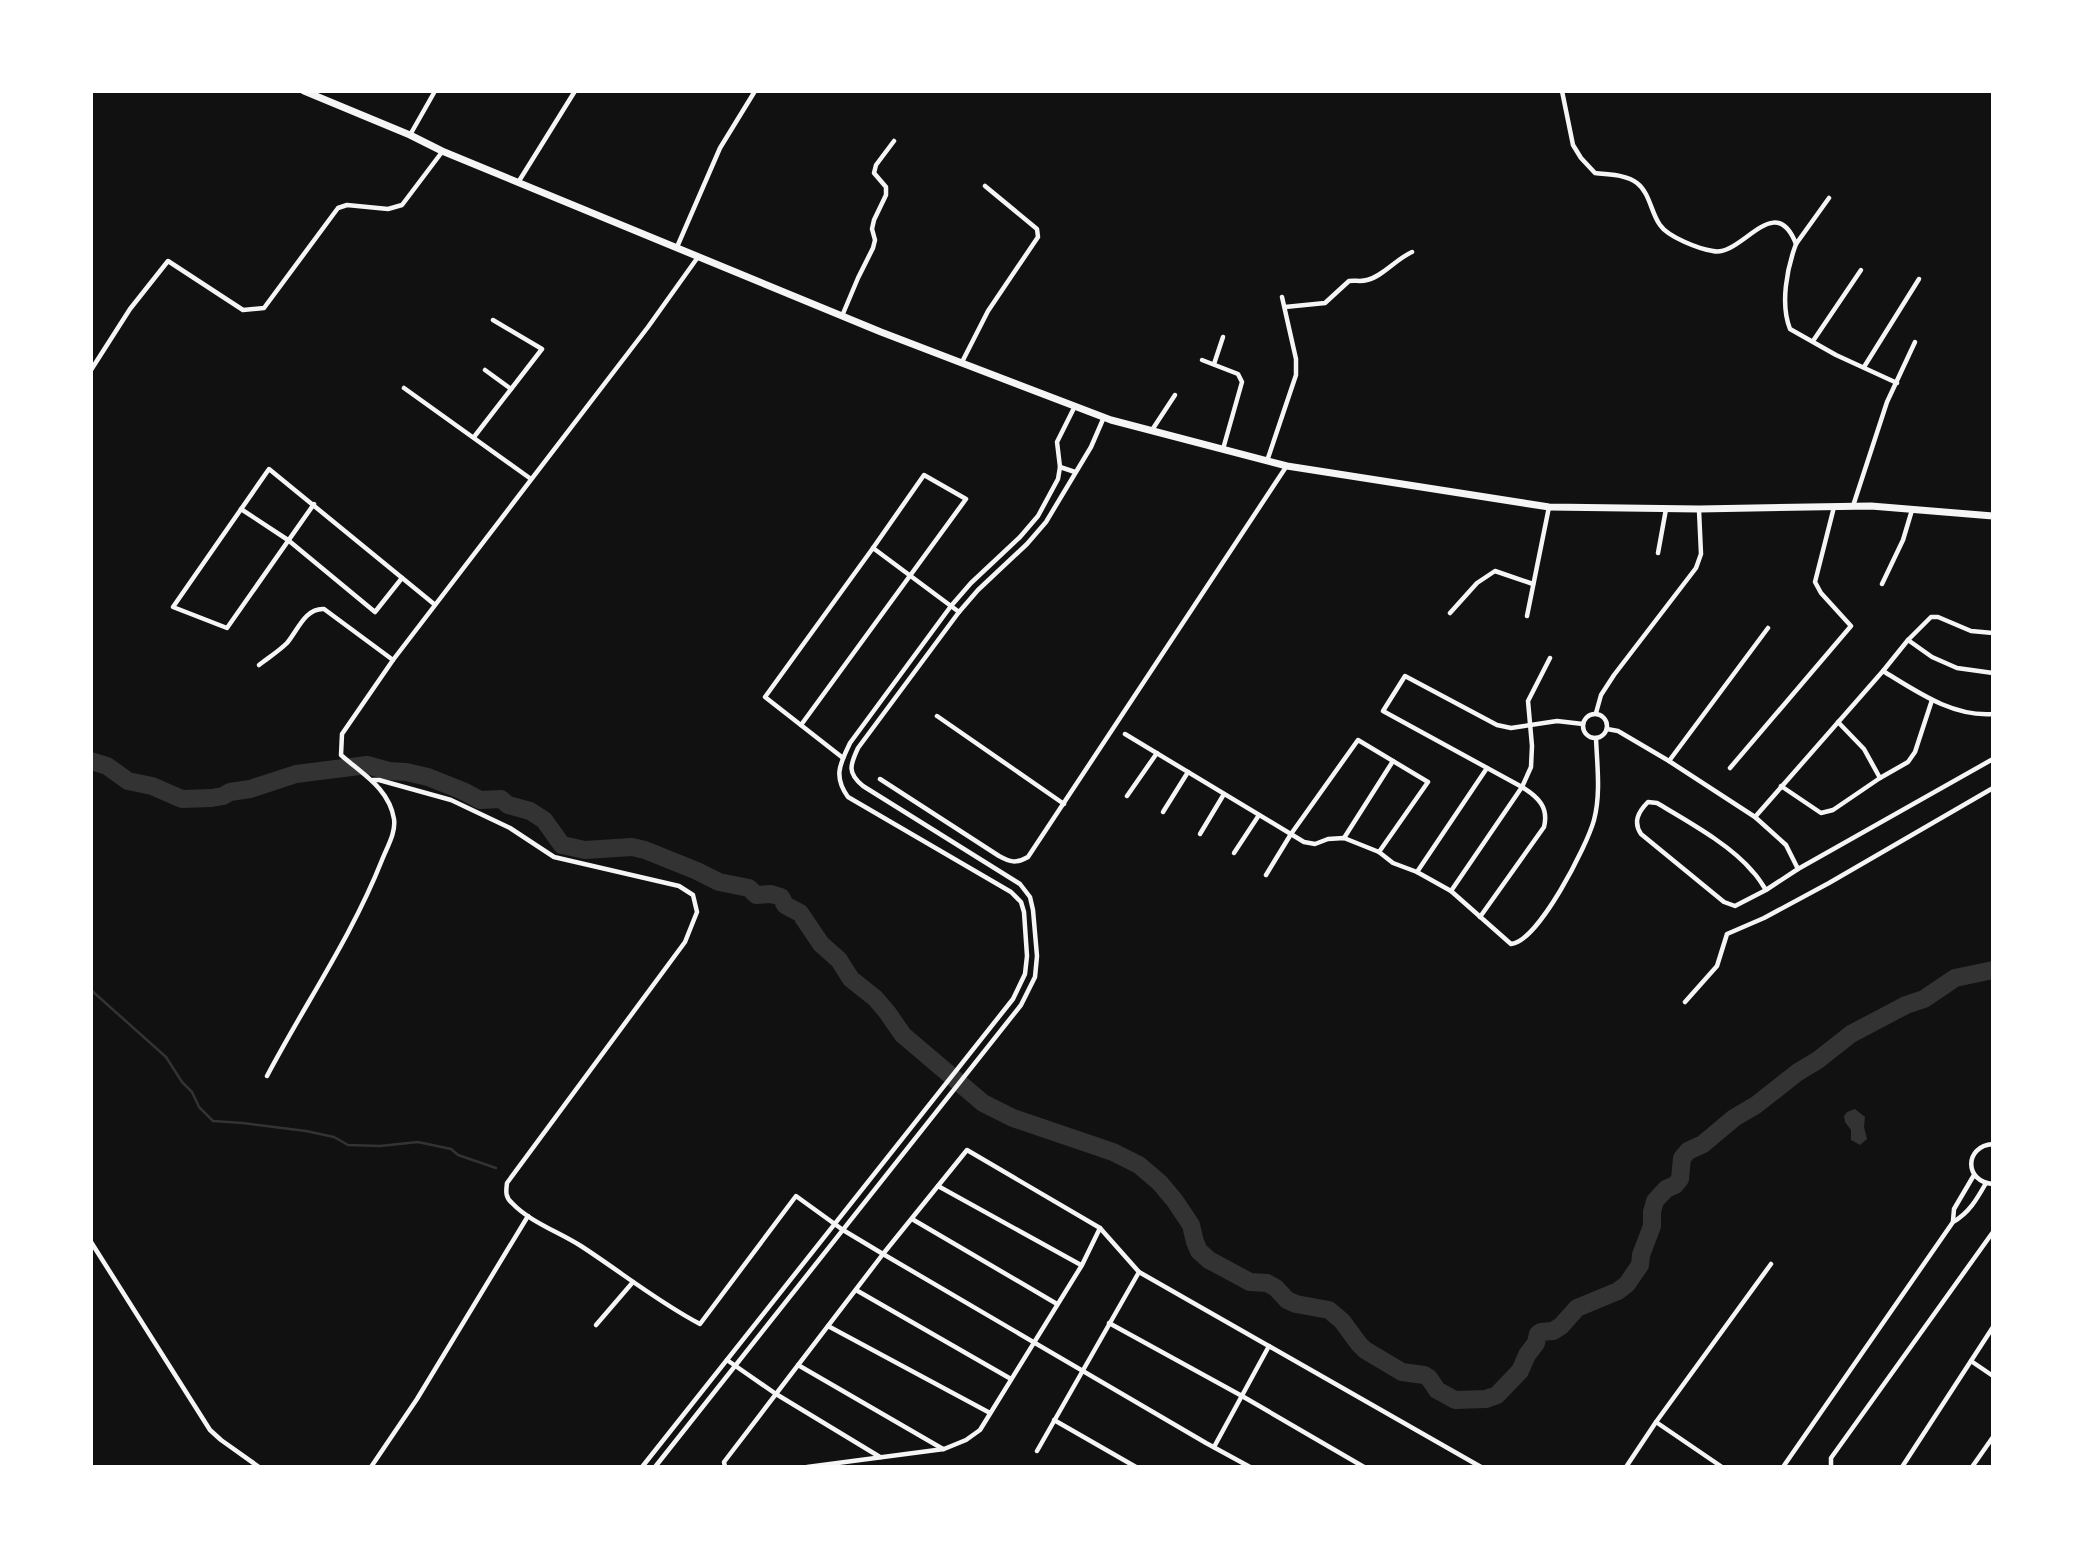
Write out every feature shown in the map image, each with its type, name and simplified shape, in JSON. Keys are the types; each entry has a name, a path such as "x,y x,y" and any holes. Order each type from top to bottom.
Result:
{"main road":[{"path":"304,91 698,257 961,363 1104,417 1267,461 1549,507 1699,509 1853,506 1993,516"}],"street":[{"path":"410,135 435,91"},
{"path":"519,181 575,91"},
{"path":"677,247 720,148 755,91"},
{"path":"1562,91 1573,145 1581,158 1595,173 1619,176 1637,183 1643,189 1666,232 1714,252 1724,252 1755,229 1770,222 1779,223 1786,228 1796,243"},
{"path":"842,316 873,248 874,220 886,195 886,187 874,173 876,165 894,141"},
{"path":"91,370 130,309 168,261 243,310 264,308 338,208 347,205 396,208 402,205 442,151"},
{"path":"961,363 988,311 1039,233 985,186"},
{"path":"1829,198 1796,243 1787,268 1787,322 1794,332 1897,383"},
{"path":"1285,307 1325,303 1349,281 1365,281 1379,275 1399,258 1412,252"},
{"path":"267,1076 367,898 394,831 394,818 385,797 373,780 341,755 342,734 434,604 648,327 698,257"},
{"path":"1813,341 1861,270"},
{"path":"1864,367 1919,279"},
{"path":"1267,461 1296,375 1296,359 1282,297"},
{"path":"474,438 542,349 493,320"},
{"path":"1214,363 1223,337"},
{"path":"1853,506 1887,402 1915,342"},
{"path":"1202,360 1238,374 1242,382 1223,449"},
{"path":"485,370 511,389"},
{"path":"404,388 531,479"},
{"path":"1152,430 1175,395"},
{"path":"642,1467 944,1089 1013,999 1025,974 1027,956 1021,902 1011,892 848,797 841,788 838,777 850,743 951,606 1038,516 1058,479 1060,467 1057,442 1075,406"},
{"path":"655,1467 968,1074 1021,1004 1035,977 1037,956 1034,910 1030,897 1020,884 863,786 854,779 851,764 858,748 959,612 1046,522 1091,447 1104,417"},
{"path":"880,779 1012,863 1028,857 1287,466"},
{"path":"1060,467 1075,472"},
{"path":"314,504 227,628 173,607 269,469 314,504 434,604"},
{"path":"801,725 965,499 924,475 765,696 801,725 843,758"},
{"path":"1730,768 1851,626 1821,593 1815,582 1835,506"},
{"path":"1527,616 1549,507"},
{"path":"1658,553 1667,508"},
{"path":"241,509 288,540 375,612 402,578"},
{"path":"1596,713 1605,718 1607,729 1601,737 1596,738 1586,734 1583,724 1585,719 1596,713 1601,695 1614,675 1696,568 1701,554 1699,509"},
{"path":"1882,584 1903,540 1912,509"},
{"path":"873,548 959,612"},
{"path":"1450,613 1477,583 1495,571 1533,584"},
{"path":"259,665 286,644 310,612 317,608 324,608 393,660"},
{"path":"1755,817 1927,620 1934,616 1971,631 1993,633"},
{"path":"1669,761 1768,628"},
{"path":"1908,640 1932,657 1957,668 1993,673"},
{"path":"1451,891 1521,787 1531,767 1528,701 1550,658"},
{"path":"1883,671 1933,700 1959,710 1993,714"},
{"path":"1480,917 1544,827 1544,806 1534,795 1521,787 1383,711 1405,677 1497,725 1511,728 1557,721 1583,724"},
{"path":"1782,786 1818,811 1826,813 1833,810 1908,762 1915,752 1933,700"},
{"path":"937,716 1064,804"},
{"path":"1838,722 1864,750 1880,778"},
{"path":"1607,729 1618,731 1669,761 1755,817 1786,845 1798,869"},
{"path":"1125,734 1304,842 1315,844 1328,839 1344,838 1417,872 1451,891 1511,944 1517,944 1530,934 1561,889 1583,849 1594,818 1597,791 1596,738"},
{"path":"1266,875 1291,834 1358,740 1428,782 1379,852"},
{"path":"1126,796 1157,753"},
{"path":"1766,890 1752,870 1714,838 1657,803 1648,802 1637,818 1636,825 1641,834 1728,905 1740,904 1766,890 1798,869 1993,759"},
{"path":"1344,838 1393,761"},
{"path":"1417,872 1487,768"},
{"path":"1163,812 1188,772"},
{"path":"373,780 451,800 509,828 554,857 679,886 693,895 697,912 685,942 507,1183 506,1194 510,1202 675,1311 700,1324 796,1196 843,1230 883,1254 1250,1467"},
{"path":"1685,1002 1717,966 1727,934 1807,895 1993,788"},
{"path":"1200,834 1224,794"},
{"path":"1234,853 1259,815"},
{"path":"1993,1144 1986,1144 1976,1151 1971,1163 1974,1175 1993,1184"},
{"path":"725,1467 724,1462 798,1365 967,1150 1100,1227 1139,1272 1481,1467"},
{"path":"1953,1222 1954,1209 1974,1175"},
{"path":"1783,1467 1953,1222 1971,1208 1986,1183"},
{"path":"938,1186 1082,1265"},
{"path":"372,1467 417,1399 528,1216"},
{"path":"912,1219 1057,1304"},
{"path":"807,1467 944,1449 980,1430 1082,1265 1100,1227"},
{"path":"1831,1467 1831,1458 1993,1232"},
{"path":"91,1242 210,1430 259,1467"},
{"path":"1626,1467 1771,1264"},
{"path":"1037,1451 1139,1272"},
{"path":"596,1325 633,1282"},
{"path":"856,1290 1011,1379"},
{"path":"1109,1323 1364,1467"},
{"path":"828,1326 990,1413"},
{"path":"1902,1467 1993,1327"},
{"path":"1214,1447 1269,1346"},
{"path":"727,1360 776,1394 881,1457"},
{"path":"1971,1361 1993,1376"},
{"path":"798,1365 944,1449"},
{"path":"1054,1420 1136,1467"},
{"path":"1656,1422 1722,1467"},
{"path":"1972,1467 1993,1437"},
{"path":"1988,1446 1993,1449"}],"shaded area":[{"path":"1855,1109 1865,1117 1867,1139 1860,1145 1851,1140 1851,1130 1844,1116"}],"waterway":[{"path":"91,761 107,766 128,781 152,786 182,799 223,796 296,774 367,765 406,772 428,777 480,800 501,799 508,805 530,811 544,820 562,845 585,850 632,847 645,850 719,882 749,888 756,895 771,894 781,897 785,905 800,913 821,944 839,960 851,979 875,998 903,1035 983,1103 1013,1118 1113,1152 1139,1165 1160,1183 1175,1201 1191,1225 1199,1251 1209,1260 1250,1282 1267,1283 1296,1304 1329,1310 1342,1321 1365,1350 1402,1372 1424,1375 1437,1390 1455,1400 1486,1399 1497,1395 1520,1371 1536,1343 1538,1334 1553,1331 1577,1308 1618,1291 1627,1284 1640,1265 1652,1226 1655,1201 1680,1179 1682,1158 1688,1151 1703,1144 1734,1118 1756,1105 1851,1034 1906,1005 1924,999 1955,978 1993,970"},
{"path":"91,990 166,1057 192,1092 199,1107 213,1121 306,1131 334,1137 348,1145 380,1146 418,1142 451,1149 458,1155 496,1168"},
{"path":"980,1467 994,1467"}]}
